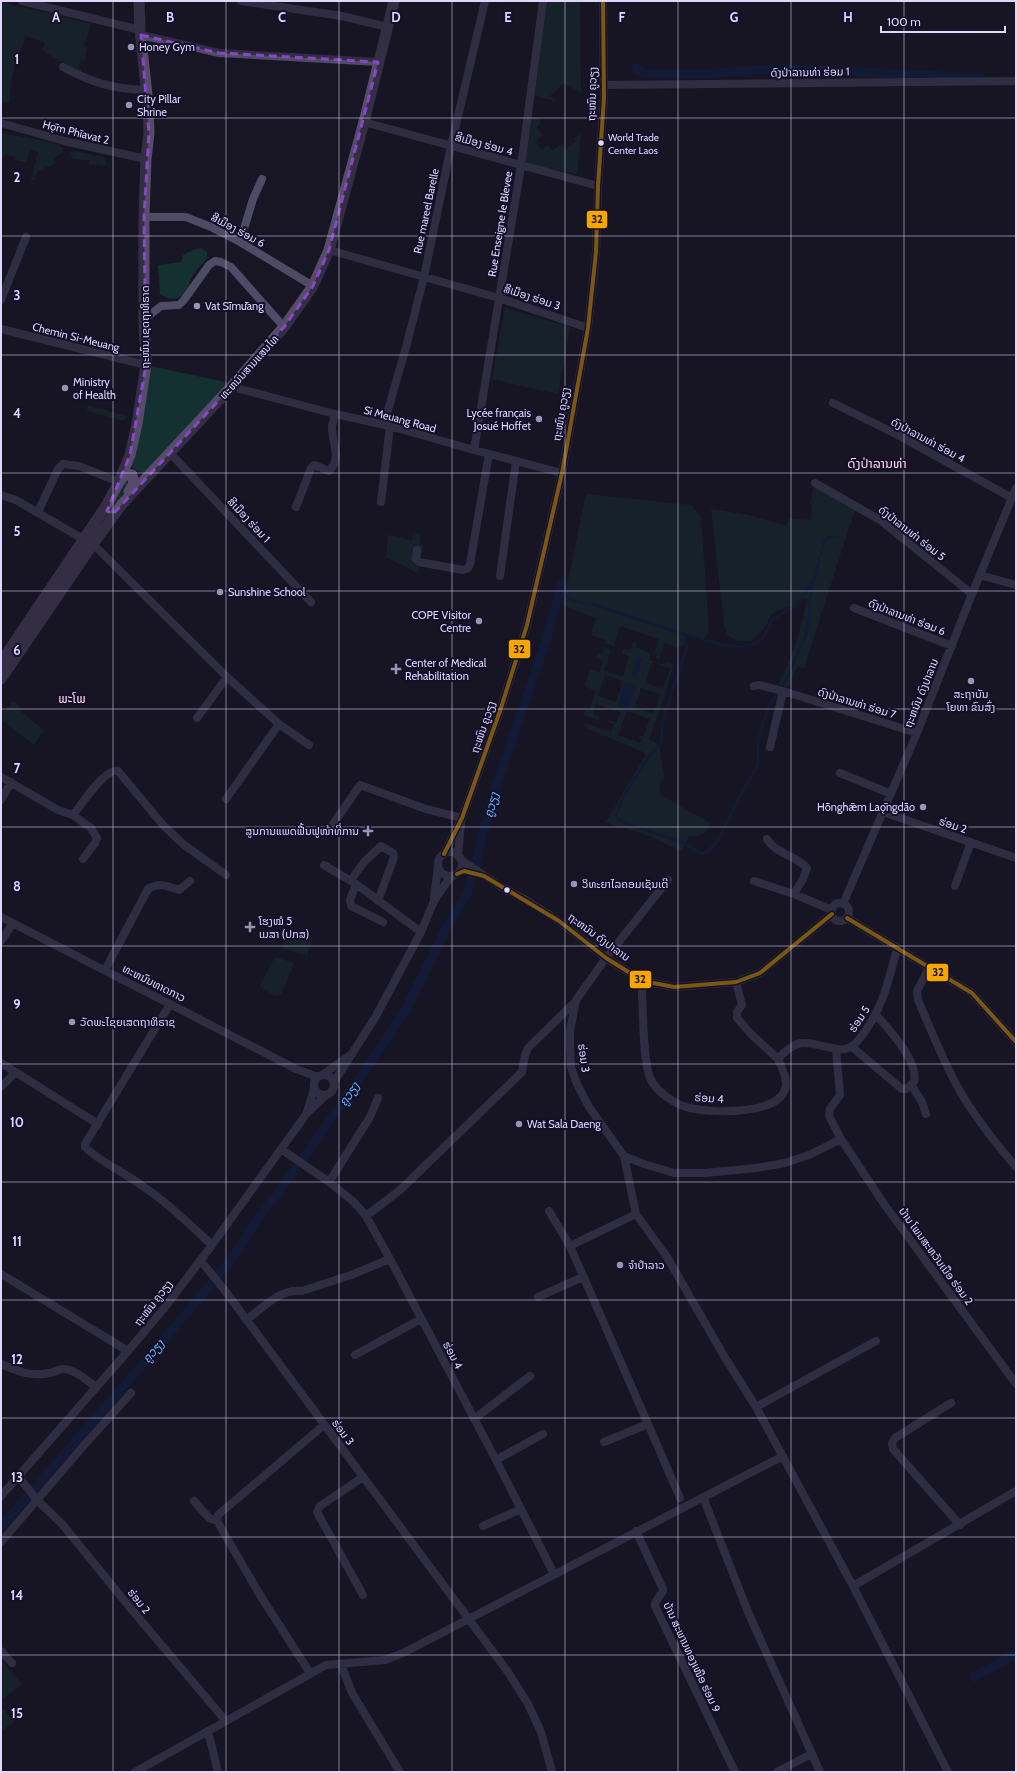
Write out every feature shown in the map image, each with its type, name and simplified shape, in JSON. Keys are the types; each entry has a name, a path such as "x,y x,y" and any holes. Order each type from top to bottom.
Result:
{"main road":[{"name":"ຖະໜົນ ເຊດຖາທິຣາດ","path":"1,662 88,541 119,482 128,461 137,424 146,365 144,320 144,217 146,159 149,133 140,32 139,1"},
{"name":"ທະຫນົນສາມແສນໄທ","path":"1,679 88,541 234,384 284,327 313,286 329,250 364,122 394,1"},
{"path":"128,461 133,468 142,473 152,471 156,468"},
{"path":"119,482 127,473 132,475 134,480 133,486 122,504"}],"street":[{"path":"22,1 219,53 378,62"},
{"path":"241,1 342,16 387,27"},
{"name":"Rue mareel Barelle","path":"381,502 387,425 424,277 451,146 486,1"},
{"name":"Rue Enseigne le Blevee","path":"474,450 521,166 544,1"},
{"name":"ຖະໜົນ ຄູວຽງ","path":"434,901 439,859 444,854 462,818 501,708 527,625 562,472 588,328 596,252 604,85 603,1"},
{"path":"63,67 76,74 114,88 146,90"},
{"name":"ດົງປ່າລານທ່າ ຮ່ອມ 1","path":"604,85 1016,81"},
{"name":"ສີເມືອງ ຮ່ອມ 4","path":"364,122 598,186"},
{"name":"Hǭm Phīavat 2","path":"1,123 64,141 146,159"},
{"path":"240,242 253,199 262,179"},
{"name":"ສີເມືອງ ຮ່ອມ 6","path":"144,217 186,217 240,242 313,286"},
{"path":"1,300 26,237"},
{"name":"ສີເມືອງ ຮ່ອມ 3","path":"329,250 499,298 588,328"},
{"path":"144,320 161,306 179,305 209,265 215,261 231,267 284,327"},
{"name":"Chemin Si-Meuang","path":"1,329 146,365"},
{"name":"Si Meuang Road","path":"234,384 240,389 335,414 387,425 474,450 562,472"},
{"name":"ດົງປ່າລານທ່າ ຮ່ອມ 4","path":"833,403 896,434 1012,498"},
{"path":"296,507 311,468 314,465 329,471 333,468 336,460 332,427 335,414"},
{"name":"ສີເມືອງ ຮ່ອມ 1","path":"170,454 311,602"},
{"path":"417,550 416,558 419,562 463,570 468,568 470,564 490,454"},
{"path":"500,576 516,461"},
{"path":"38,512 58,469 64,464 79,466 119,482"},
{"name":"ດົງປ່າລານທ່າ ຮ່ອມ 5","path":"815,483 880,520 972,594"},
{"name":"ຖະຫນົນ ດົງປາລານ","path":"843,904 917,733 1016,488"},
{"path":"1,495 16,500 88,541 227,677 279,724 309,745"},
{"path":"980,575 1016,585"},
{"name":"ດົງປ່າລານທ່າ ຮ່ອມ 6","path":"854,608 952,646"},
{"path":"197,718 227,677"},
{"name":"ດົງປ່າລານທ່າ ຮ່ອມ 7","path":"754,686 760,685 774,688 917,733"},
{"path":"770,747 787,692"},
{"path":"226,799 279,724"},
{"path":"73,816 102,778 108,772 114,770 118,771 163,825 184,844 226,875"},
{"path":"840,773 891,794"},
{"path":"1,777 58,810 73,816 91,828 97,838 83,859"},
{"path":"1,800 11,782"},
{"path":"333,824 360,786 426,809 462,818"},
{"name":"ຮ່ອມ 2","path":"883,812 1016,858"},
{"name":"ຖະໜົນ ຄູວຽງ","path":"334,1082 376,1016 421,932 434,901 460,867 462,818"},
{"path":"767,838 777,850 794,858 806,868 803,879 794,894"},
{"path":"955,886 971,842"},
{"path":"378,901 394,858 393,853 382,846 360,867 353,882 350,900 351,906 383,922"},
{"path":"444,854 450,852 460,867"},
{"path":"324,865 353,882 421,932"},
{"name":"ຖະຫນົນ ດົງປາລານ","path":"438,866 442,873 460,867 484,876 559,921 606,958 643,981 674,987 736,982 760,973 832,912"},
{"name":"ຮ່ອມ 3","path":"624,1156 589,1107 577,1084 572,1067 570,1038 576,1000 606,958 668,880"},
{"path":"105,970 148,889 153,885 167,886 179,890 190,881"},
{"path":"754,881 794,894 832,912 837,920 847,918"},
{"path":"832,912 836,904 843,904 847,906 849,911 847,918"},
{"name":"ທະຫນົນທາດກາວ","path":"1,917 296,1069"},
{"path":"847,918 897,949 930,966 972,993 1016,1042"},
{"path":"1,941 13,923"},
{"name":"ຮ່ອມ 5","path":"778,1059 790,1048 800,1043 806,1042 836,1049 844,1049 852,1047 857,1043 876,1015 884,999 897,949"},
{"path":"930,966 917,991 918,1000 953,1078 964,1098 1000,1148 1016,1167"},
{"name":"ຮ່ອມ 4","path":"643,981 642,992 648,1071 654,1086 678,1103 689,1108 715,1111 760,1108 767,1105 783,1094 786,1085 778,1059"},
{"path":"736,982 742,1005 737,1012 737,1018 750,1033 778,1059"},
{"path":"366,1216 400,1190 522,1072 525,1055 528,1048 576,1000"},
{"path":"170,1004 85,1144 85,1147 102,1161 141,1184 166,1203 212,1245"},
{"path":"852,1047 900,1088 906,1089 912,1086 916,1078 909,1058 896,1038 876,1015"},
{"name":"ບ້ານ ໂພນສະຫວັນເນືອ ຮ່ອມ 2","path":"836,1049 840,1095 830,1110 829,1116 841,1139 884,1204 1016,1384"},
{"name":"ຖະໜົນ ຄູວຽງ","path":"320,1076 353,1053"},
{"path":"1,1063 98,1124"},
{"path":"296,1069 320,1076 329,1076 334,1082 334,1088 330,1093 320,1095 296,1069"},
{"path":"1,1087 16,1072"},
{"path":"314,1087 315,1080 320,1076"},
{"path":"912,1086 922,1102 926,1114"},
{"name":"ຖະໜົນ ຄູວຽງ","path":"307,1113 314,1087"},
{"name":"ຖະໜົນ ຄູວຽງ","path":"1,1496 4,1486 20,1479 96,1386 166,1306 284,1151 307,1113 326,1095"},
{"path":"329,1182 370,1117 378,1098"},
{"path":"624,1156 644,1164 674,1172 705,1173 756,1168 785,1163 809,1155 841,1139"},
{"name":"ຮ່ອມ 4","path":"284,1151 308,1166 329,1182 354,1202 366,1216 496,1460 554,1574"},
{"path":"624,1156 636,1214 667,1257 724,1356 756,1407 853,1586 948,1772"},
{"path":"549,1211 570,1246 680,1498"},
{"path":"570,1246 636,1214"},
{"path":"246,1320 284,1292 295,1290 302,1291 351,1275 390,1259"},
{"name":"ຮ່ອມ 3","path":"200,1260 221,1286 508,1672 528,1704 541,1732 552,1772"},
{"path":"1,1274 128,1351"},
{"path":"538,1297 583,1277"},
{"path":"355,1355 421,1319"},
{"path":"756,1407 876,1341"},
{"path":"1,1364 24,1374 49,1373 63,1369 75,1373 96,1386"},
{"path":"474,1419 530,1376"},
{"path":"1,1542 36,1498 131,1393"},
{"path":"951,1403 895,1438 892,1443 893,1449 960,1525"},
{"path":"604,1442 648,1424"},
{"path":"217,1521 218,1515 324,1425"},
{"path":"496,1460 543,1434"},
{"path":"135,1772 225,1720 326,1665 385,1660 403,1653 783,1456"},
{"path":"363,1477 320,1506 317,1512 363,1595"},
{"name":"ຮ່ອມ 2","path":"20,1479 36,1498 62,1524 225,1720"},
{"path":"853,1586 1016,1491"},
{"path":"703,1497 748,1612 820,1772"},
{"path":"194,1501 209,1518 217,1521 260,1595 310,1673"},
{"path":"483,1526 521,1509"},
{"name":"ບ້ານ ສະພານທອງເໜືອ ຮ່ອມ 9","path":"636,1531 663,1589 662,1594 654,1603 655,1606 735,1772"},
{"path":"1,1651 12,1663"},
{"path":"341,1664 352,1693 400,1772"},
{"path":"208,1731 218,1772"},
{"path":"777,1772 811,1754"}],"highlighted area":[{"path":"141,35 219,53 378,62 329,250 313,286 284,327 234,384 113,514 107,511 130,455 146,365 144,217 149,133"}],"green space":[{"path":"546,1 580,1 581,93 564,83 550,96 556,101 535,96"},
{"path":"1,2 91,24 84,46 87,47 84,61 81,60 78,68 81,69 81,71 79,72 42,50 45,43 26,36 14,68 10,103 1,102"},
{"path":"530,116 540,119 539,120 541,123 536,128 543,135 535,142 542,150 548,145 553,151 561,144 566,150 576,141 574,138 581,134 577,174 525,164"},
{"path":"1,133 50,142 62,147 63,153 53,158 55,162 49,167 44,165 43,171 38,170 35,180 31,180 38,152 31,149 26,162 15,160 15,157 4,155 1,166"},
{"path":"74,151 104,157 106,164 104,166 89,164 89,160 73,159 70,154"},
{"path":"201,248 207,252 207,258 190,280 184,294 178,298 171,299 160,294 158,265 182,262 183,255 195,249"},
{"path":"505,308 570,327 558,394 492,379"},
{"path":"146,365 234,384 147,472 142,472 137,471 130,464"},
{"path":"88,406 127,416 124,421 87,411"},
{"path":"125,480 129,483 125,491 91,535"},
{"path":"815,483 856,506 804,668 797,667 789,687 778,685 796,643 807,599 799,599 793,606 777,610 770,616 767,624 760,633 751,641 737,641 728,636 724,624 711,509 749,515 786,526 789,518 810,520 812,508 810,503"},
{"path":"586,494 691,505 701,517 709,629 704,641 687,635 683,645 679,646 678,648 664,643 659,659 656,658 657,653 654,653 659,639 620,626 614,646 605,643 606,640 591,635 596,618 563,605"},
{"path":"413,532 420,534 420,545 423,546 418,573 386,557 388,535 412,540"},
{"path":"633,642 637,644 636,647 650,653 650,660 665,665 667,662 674,664 662,704 649,739 659,745 664,776 659,788 661,795 710,823 707,830 702,834 689,836 681,851 652,837 621,826 620,828 606,822 646,755 643,752 584,727 586,723 611,732 614,724 608,722 609,720 617,723 620,712 596,704 593,714 600,717 599,720 583,715 586,709 590,711 595,691 585,686 590,669 599,672 603,661 596,658 598,653 602,655 604,647 611,650 604,670 623,677 629,656 622,653 624,648 631,650","holes":["652,662 670,668 663,689 645,683","605,675 623,681 616,702 598,696","641,688 660,694 654,714 635,708","627,711 650,719 643,737 639,736 639,738 642,739 640,743 618,735"]},
{"path":"12,701 19,706 19,710 44,730 34,745 1,719 1,708 6,711"},
{"path":"291,930 312,938 307,956 282,948"},
{"path":"275,957 294,963 281,994 275,996 260,987 260,985"},
{"path":"1,1660 22,1684 1,1700"},
{"path":"1,1707 15,1722 1,1731"}],"water":[{"path":"637,657 643,658 637,677 631,676"},
{"path":"625,682 636,686 628,709 617,706"}],"waterway":[{"path":"636,68 645,73 703,74 774,69 981,78"},
{"path":"814,580 809,603 810,617 806,634 789,674 769,706 758,740 758,765 736,803 718,841 707,852 701,854 684,843 624,823 618,819 616,815 622,800 651,754 659,745 662,737 662,724 687,647 685,640 687,635 723,645 753,645 762,639 773,619 798,604 814,580 824,542 830,537 839,537"},
{"name":"ຄູວຽງ","path":"1,1527 163,1341 232,1259 257,1219 279,1192 353,1088 405,1011 448,925 467,894 493,796 546,640 562,584"},
{"path":"559,594 579,602 595,605 687,635"},
{"path":"974,1677 1016,1654"}],"transit line":[{"name":"32","path":"444,854 462,818 501,708 527,625 562,473 588,328 596,252 598,186 604,98 603,1"},
{"name":"32","path":"457,874 464,871 484,876 559,921 606,958 643,981 674,987 736,982 760,973 832,914"},
{"name":"32","path":"847,918 972,993 1016,1042"}],"place":[{"name":"Honey Gym","path":"131,47"},
{"name":"City Pillar Shrine","path":"129,105"},
{"name":"World Trade Center Laos","path":"601,143"},
{"name":"Vat Sīmư̄ang","path":"197,306"},
{"name":"Ministry of Health","path":"65,388"},
{"name":"Lycée français Josué Hoffet","path":"539,419"},
{"name":"Sunshine School","path":"220,592"},
{"name":"COPE Visitor Centre","path":"479,621"},
{"name":"Center of Medical Rehabilitation","path":"396,669"},
{"name":"ສະຖາບັນ ໂຍທາ ຂົນສົ່ງ","path":"971,681"},
{"name":"Hōnghǣm Laǭngdāo","path":"923,807"},
{"name":"ສູນການແພດຟື້ນຟູໜ້າທີ່ການ","path":"368,831"},
{"name":"ວິທະຍາໄລຄອມເຊັນເຕີ","path":"574,884"},
{"name":"ໂຮງໝໍ 5 ເມສາ (ປກສ)","path":"250,927"},
{"name":"ວັດພະໄຊຍເສຕຖາທິຣາຊ","path":"72,1022"},
{"name":"Wat Sala Daeng","path":"519,1124"},
{"name":"ຈຳປຳລາວ","path":"620,1265"}],"district":[{"name":"ດົງປ່າລານທ່າ","path":"877,463"},
{"name":"ພະໂພ","path":"72,698"}]}
